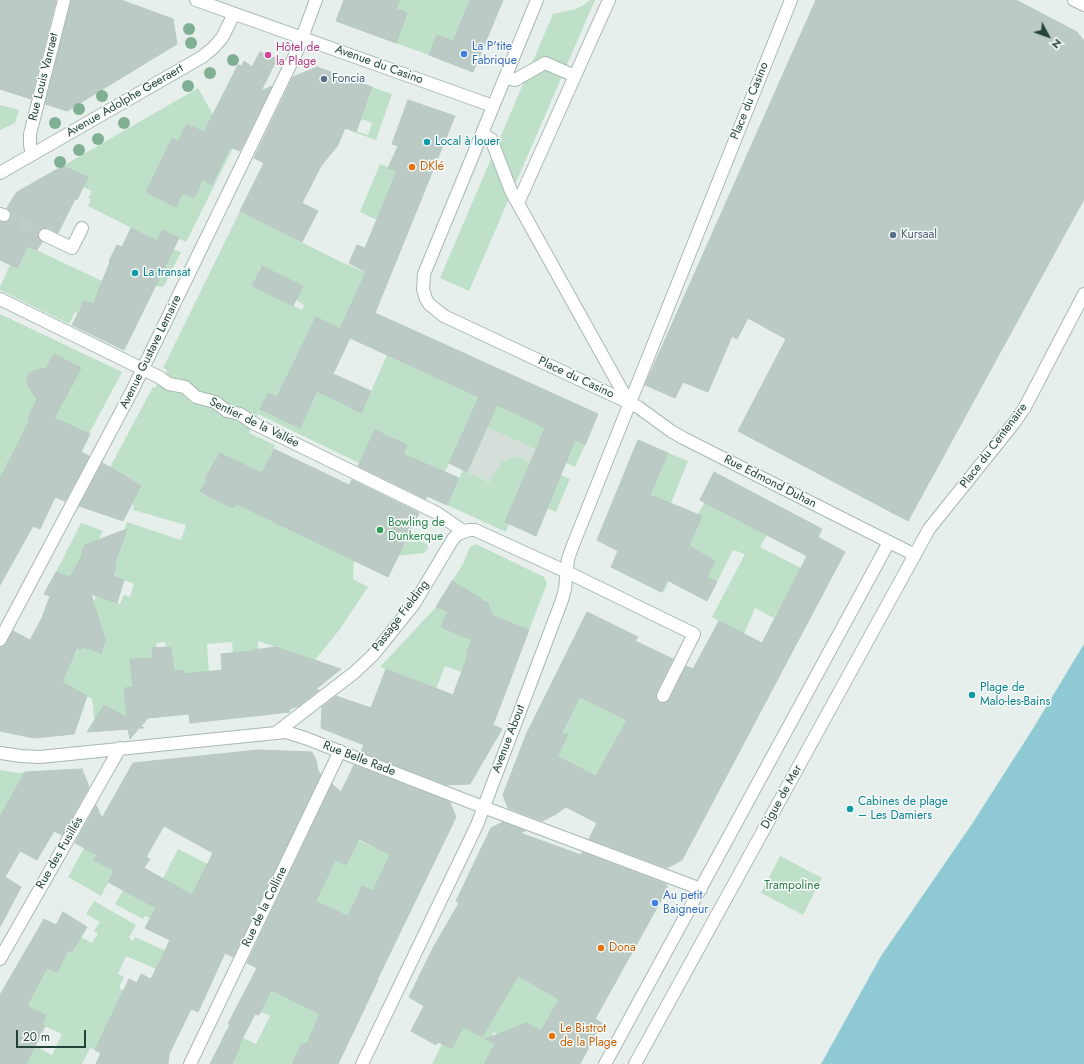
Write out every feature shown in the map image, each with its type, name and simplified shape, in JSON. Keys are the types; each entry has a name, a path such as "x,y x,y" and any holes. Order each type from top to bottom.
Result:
{"street":[{"name":"Rue Louis Vanraet","path":"32,154 30,134 64,0"},
{"name":"Avenue du Casino","path":"196,0 219,4 234,14 493,106"},
{"name":"Avenue Gustave Lemaire","path":"0,640 143,370 302,38 316,0"},
{"name":"Place du Casino","path":"537,0 424,274 423,289 426,299 434,309 444,316 629,403 790,0"},
{"path":"518,203 609,0"},
{"path":"1074,0 1084,5"},
{"name":"Avenue Adolphe Geeraert","path":"0,173 202,57 222,38 234,14"},
{"path":"506,76 515,80 545,63 575,76"},
{"path":"482,134 490,138 512,192 629,403"},
{"path":"45,235 72,248 82,228"},
{"name":"Place du Centenaire","path":"929,529 1014,423 1025,407 1084,294"},
{"name":"Sentier de la Vallée","path":"0,299 161,378 169,384 188,388 196,396 216,402 227,411 240,414 253,423 437,513 463,531"},
{"name":"Rue Edmond Duhan","path":"629,403 683,438 915,555"},
{"name":"Avenue About","path":"362,1064 473,832 562,600 565,589 568,559 629,403"},
{"name":"Digue de Mer","path":"634,1064 929,529"},
{"path":"463,531 475,530 567,572 694,634 663,696"},
{"name":"Passage Fielding","path":"277,732 355,672 373,655 414,604 453,539 463,531"},
{"path":"605,1064 889,542"},
{"name":"Rue Belle Rade","path":"0,753 40,757 286,732 299,735 483,807 701,889"},
{"name":"Rue des Fusillés","path":"0,959 120,748"},
{"name":"Rue de la Colline","path":"190,1064 340,751"}],"shaded area":[{"path":"487,427 536,449 530,462 517,456 507,459 500,465 490,482 467,472"}],"green space":[{"path":"400,0 470,0 450,47 437,35 429,55 396,43 396,9"},
{"path":"590,0 595,0 469,291 440,278 553,14 575,9"},
{"path":"372,87 392,94 376,140 354,132 358,119 356,131 368,135 372,123 361,119"},
{"path":"198,88 213,115 204,132 187,124 178,141 172,138 146,192 177,206 183,193 194,198 221,143 233,148 186,242 162,230 157,241 88,206 91,199 88,198 92,191 83,187 87,177 63,166"},
{"path":"0,105 19,110 15,123 0,130"},
{"path":"380,164 397,171 377,220 360,212"},
{"path":"240,211 339,261 367,273 351,335 329,324 319,346 305,340 277,397 268,393 261,408 300,428 320,386 331,398 355,410 364,407 387,355 585,445 575,467 469,419 445,472 402,455 407,445 387,435 383,444 359,463 258,414 255,420 177,383 166,375 167,370 163,368","holes":["261,266 303,286 296,300 304,305 302,310 252,286"]},
{"path":"28,246 102,281 99,298 96,296 92,304 84,301 77,313 75,312 69,324 0,290 10,265 17,268"},
{"path":"173,249 181,252 165,284 162,287 155,286"},
{"path":"0,314 122,372 89,434 73,426 67,437 24,431 4,470 0,492"},
{"path":"158,383 209,403 230,416 252,426 249,433 275,445 268,460 275,464 354,560 353,579 368,587 340,629 315,660 258,641 258,649 254,650 254,654 235,676 232,642 207,644 210,688 185,678 184,670 174,671 171,646 166,647 165,642 156,643 157,648 152,648 153,657 141,659 131,663 133,687 124,688 128,729 96,732 92,699 47,675 66,664 69,666 78,648 81,650 83,647 101,653 91,610 96,596 120,604 124,595 130,597 134,584 113,576 116,566 113,564 127,522 181,540 186,525 133,510 134,505 132,505 141,486 130,479 130,477 110,467 153,387 155,388","holes":["220,453 260,472 249,495 232,508 200,493 207,479 205,478 213,461 215,462"]},
{"path":"668,453 688,461 663,523 702,516 698,514 705,502 767,535 760,547 801,568 774,618 755,608 744,634 712,617 745,554 733,550 717,582 707,577 715,561 687,546 663,593 661,592 675,564 637,527"},
{"path":"517,456 530,462 506,522 509,524 506,532 447,505 463,470 489,482 502,462"},
{"path":"561,475 570,479 556,512 547,508"},
{"path":"81,523 103,531 96,544 90,543 84,547 82,550 83,557 70,577 56,572"},
{"path":"409,535 427,544 428,548 424,553 398,556"},
{"path":"476,544 544,577 547,584 529,630 493,615 491,620 490,608 485,600 481,600 452,581 463,564 470,547"},
{"path":"436,607 448,611 442,628 477,641 464,673 445,666 436,689 428,685 400,714 413,679 380,667"},
{"path":"580,697 627,720 597,776 544,749 562,747 568,736 563,733"},
{"path":"0,770 17,773 25,772 0,815"},
{"path":"358,840 392,856 373,891 365,887 361,897 357,895 352,907 351,917 315,900 335,860 346,865"},
{"path":"84,848 97,855 95,860 114,871 101,896 68,877"},
{"path":"178,849 208,864 205,900 189,893 184,904 165,925 145,916 143,919 115,904 129,880 160,884"},
{"name":"Trampoline","path":"780,856 822,878 803,915 761,893"},
{"path":"94,901 136,925 129,938 133,941 135,937 175,955 171,965 160,960 156,969 126,956 118,974 124,977 119,988 144,1001 100,1040 95,1050 90,1048 82,1064 26,1064 35,1046 52,1055 62,1034 42,1025 46,1015 27,1006 35,991 34,990 47,968 57,973 68,950 73,952 81,937 92,943 98,934 94,931 100,922 86,914"},
{"path":"517,976 559,999 541,1031 527,1023 516,1044 494,1032 489,1041 495,1044 484,1064 432,1064 442,1044 452,1049 463,1027 482,1037"},
{"path":"270,990 323,1015 306,1045 301,1045 295,1064 292,1062 291,1064 233,1064 240,1048 222,1039 226,1030 256,1044 270,1016 259,1011"}],"water":[{"path":"1084,644 1084,1064 821,1064 881,956 972,824 1034,727"}],"building":[{"path":"0,0 56,0 31,99 0,89"},
{"path":"71,0 121,0 173,19 177,44 67,111 45,104"},
{"path":"344,0 400,0 396,9 407,13 396,43 336,21"},
{"path":"470,0 503,0 473,72 429,55 437,35 453,41"},
{"name":"Kursaal","path":"816,0 1016,0 1077,32 1084,41 1084,199 908,521 738,431 786,339 748,318 737,339 732,336 708,392 683,382 675,398 645,385"},
{"path":"260,52 277,59 261,91 272,86 240,151 230,147 212,185 203,179 194,198 183,193 176,207 146,192 172,138 178,141 187,124 204,132 238,65 242,66 244,61 252,67"},
{"path":"317,67 372,87 356,132 345,128 338,145 321,166 302,203 318,211 302,242 240,211 264,163 254,158 293,77"},
{"path":"408,100 455,116 375,313 598,414 585,445 575,440 536,536 505,522 545,428 497,405 467,472 449,463 479,397 350,338 333,374 371,391 361,413 317,391 300,428 260,409 268,393 277,397 316,317 340,329 366,272 349,263 357,245 365,248 397,171 388,168 398,146 392,144"},
{"path":"61,167 65,167 88,177 58,233 48,228 40,229 38,236 42,242 37,250 28,246 17,268 0,260 0,222 6,222 11,217 11,213 7,208 14,196 17,192"},
{"path":"131,228 157,241 162,230 179,238 124,350 72,325 84,301 93,304 110,262 109,261 117,245 122,247"},
{"path":"262,266 303,286 293,306 252,286"},
{"path":"54,354 81,368 54,418 90,434 81,452 89,456 65,501 55,497 40,529 33,526 0,585 0,479 30,419 28,419 37,399 27,382 29,374 46,368"},
{"path":"375,430 407,445 403,454 459,478 447,505 427,496 426,499 358,466"},
{"path":"638,440 668,453 650,495 702,516 689,546 715,561 707,577 717,582 707,601 667,580 661,592 611,567 618,551 597,540"},
{"path":"274,449 349,485 352,480 419,513 388,577 237,504 232,508 200,492 214,461 215,462 220,453 262,473"},
{"path":"102,463 130,478 141,486 123,521 79,506"},
{"path":"714,472 822,529 818,537 845,552 682,860 667,868 589,839 597,823 566,807 542,821 508,808 503,795 526,735 587,612 638,637 635,641 673,659 656,693 657,700 663,703 670,699 686,666 693,669 719,621 762,643 807,556 700,500","holes":["580,697 627,720 596,776 557,756 568,735 562,733"]},
{"path":"127,529 114,565 116,566 113,576 124,580 117,603 91,594 105,640 101,653 83,647 81,650 77,648 62,682 87,696 74,734 34,738 0,731 0,647 6,644 13,631 30,640 42,618 50,596 44,594 56,572 70,577 82,556 82,550 85,545"},
{"path":"452,581 488,603 492,615 529,630 493,725 502,729 470,784 447,785 361,752 364,745 321,728 322,707 336,696 371,708 386,669 453,695 472,640 441,627 448,611 436,607"},
{"path":"171,647 174,671 184,670 184,674 222,670 221,654 276,647 341,669 316,689 319,690 299,706 289,709 290,712 190,723 189,714 148,718 141,726 144,728 139,728 130,739 128,729 87,732 104,705 127,718 124,688 133,687 130,659 153,658 152,648"},
{"path":"258,750 312,752 316,760 318,771 321,774 233,957 225,953 198,1012 191,1009 169,1054 168,1064 96,1064 101,1053 95,1050 129,979 137,983 141,974 151,979 170,940 145,928 156,908 108,882 114,871 94,860 97,855 75,843 96,805 102,818 133,763","holes":["164,826 213,853 192,895 144,868 150,859 146,857"]},
{"path":"354,765 450,802 456,817 338,1064 292,1064 301,1045 307,1043 320,1014 271,990 259,1015 255,1014 238,1047 240,1048 232,1064 210,1064 230,1025 228,1024 257,968 247,963 332,784 341,792","holes":["359,839 390,855 373,891 362,886 348,916 316,901 335,860 346,865"]},
{"path":"82,769 89,787 62,835 54,831 37,860 20,851 5,877 21,887 0,927 0,816 25,772"},
{"path":"503,822 525,831 520,833 581,855 582,852 666,884 668,888 595,1019 602,1023 580,1064 484,1064 495,1044 485,1039 527,1023 541,1031 559,999 518,976 482,1037 463,1027 452,1049 438,1042 436,1045 411,1031 424,1006 409,997 433,948 459,903 456,901 491,828"},
{"path":"63,912 87,927 72,952 68,950 57,973 47,968 27,1006 46,1015 42,1025 45,1026 26,1064 0,1064 0,995 44,919 56,925"}],"tunnel":[{"path":"4,215 45,235"}],"place":[{"name":"La P'tite Fabrique","path":"464,54"},
{"name":"Hôtel de la Plage","path":"268,55"},
{"name":"Foncia","path":"324,79"},
{"name":"Local à louer","path":"427,142"},
{"name":"DKlé","path":"412,167"},
{"name":"Kursaal","path":"893,235"},
{"name":"La transat","path":"135,273"},
{"name":"Bowling de Dunkerque","path":"380,530"},
{"name":"Plage de Malo-les-Bains","path":"972,695"},
{"name":"Cabines de plage – Les Damiers","path":"850,809"},
{"name":"Au petit Baigneur","path":"655,903"},
{"name":"Dona","path":"601,948"},
{"name":"Le Bistrot de la Plage","path":"552,1036"}]}
